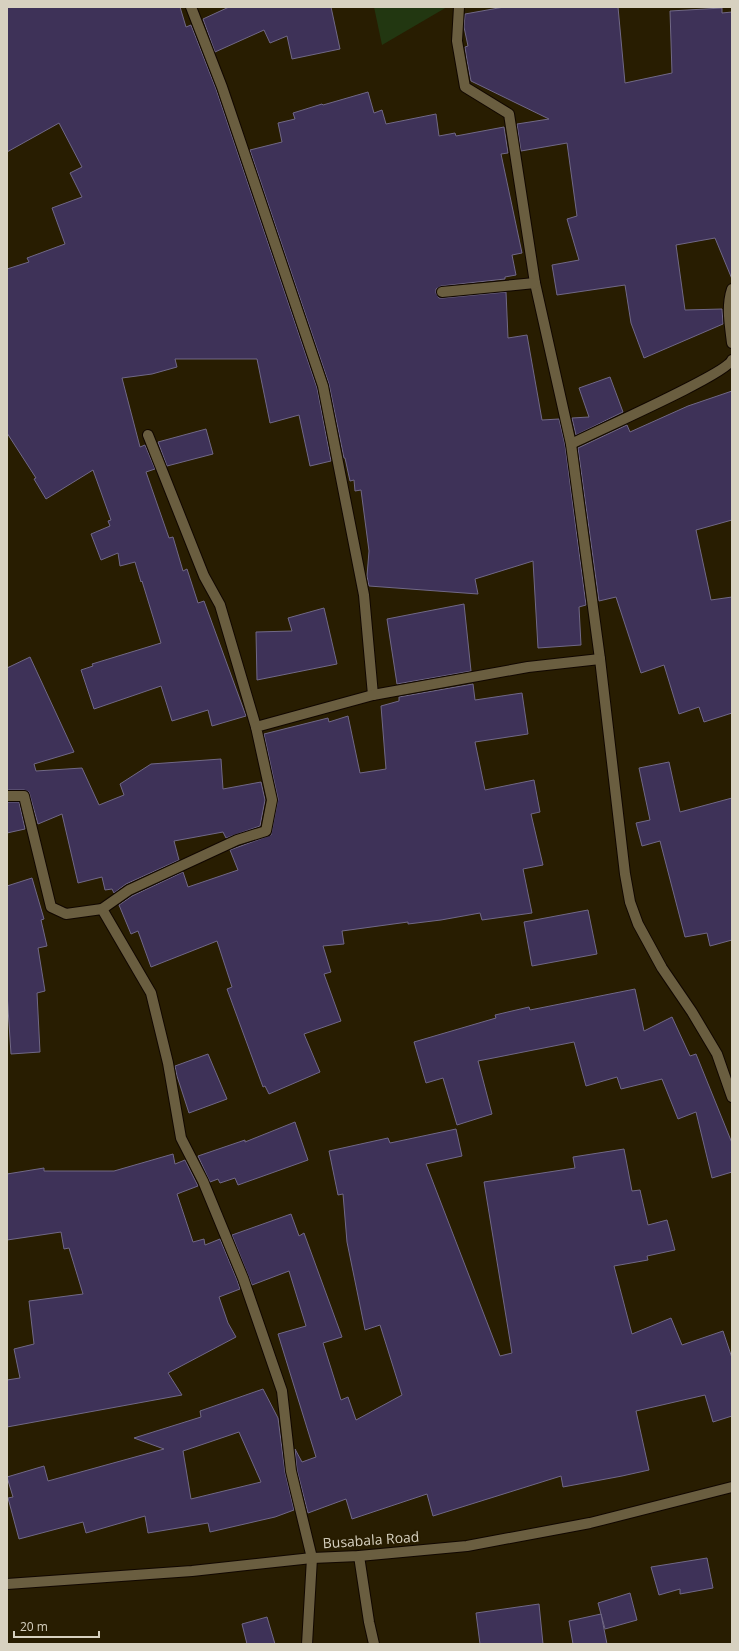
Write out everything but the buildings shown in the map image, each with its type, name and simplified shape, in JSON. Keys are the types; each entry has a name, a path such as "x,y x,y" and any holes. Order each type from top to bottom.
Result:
{"street":[{"path":"192,7 222,87 323,386 364,595 372,695"},
{"path":"459,7 457,40 465,86 509,114 535,283 570,444 600,658 625,874 630,902 638,924 662,968 692,1012 717,1054 732,1097"},
{"path":"442,292 535,283"},
{"path":"732,289 729,298 728,318 732,343"},
{"path":"570,444 698,383 725,368 732,360"},
{"path":"7,796 24,796 51,907 66,914 102,909 129,890 237,840 266,830 272,800 256,727 220,605 204,576 148,435"},
{"path":"256,727 372,695 528,667 600,658"},
{"path":"102,909 151,993 168,1063 181,1138 203,1181 243,1278 282,1391 291,1471 312,1558 307,1644"},
{"name":"Busabala Road","path":"7,1584 192,1571 312,1558 359,1556 475,1545 590,1523 732,1487"},
{"path":"359,1556 369,1622 374,1644"}],"green space":[{"path":"374,7 447,7 382,45"}]}
